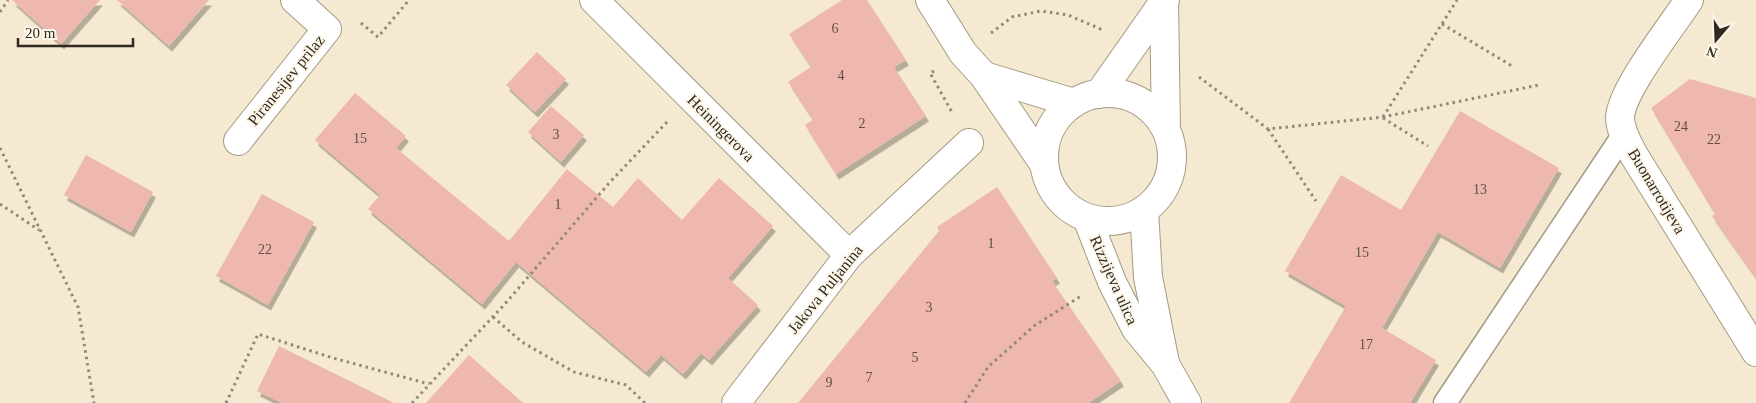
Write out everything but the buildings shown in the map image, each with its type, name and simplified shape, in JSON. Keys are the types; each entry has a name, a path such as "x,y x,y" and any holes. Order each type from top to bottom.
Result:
{"street":[{"name":"Piranesijev prilaz","path":"238,141 327,29 295,0"},
{"name":"Heiningerova","path":"594,0 849,255"},
{"path":"930,0 963,53 984,76 1044,164"},
{"path":"1099,94 1165,0"},
{"path":"1165,0 1166,130 1171,147 1172,165 1167,183 1157,198 1144,210 1125,220 1107,223 1087,218 1070,209 1057,197 1048,181 1044,164 1044,146 1050,129 1060,114 1074,103 1099,94 1119,95 1138,101 1154,113 1166,130"},
{"name":"Buonarrotijeva","path":"1689,0 1633,84 1620,118 1624,134 1634,157 1756,352"},
{"path":"984,76 1074,103"},
{"name":"Jakova Puljanina","path":"736,403 849,255 969,143"},
{"name":"Rizzijeva ulica","path":"1144,210 1148,277 1165,364"},
{"name":"Rizzijeva ulica","path":"1087,218 1112,282 1136,329 1165,364 1187,403"}],"lane":[{"path":"1445,403 1624,134"}],"path":[{"path":"0,12 8,0"},
{"path":"360,22 378,36 409,0"},
{"path":"1383,117 1457,0"},
{"path":"969,143 930,73 963,53 1012,17 1041,11 1068,15 1097,28 1136,41"},
{"path":"1442,24 1512,66"},
{"path":"1165,52 1268,129 1316,201"},
{"path":"1268,129 1383,117 1539,84"},
{"path":"412,403 493,317 610,182 691,97"},
{"path":"1383,117 1428,146"},
{"path":"0,148 78,307 94,403"},
{"path":"0,204 40,230"},
{"path":"493,317 522,342 574,372 626,385 645,403"},
{"path":"965,403 988,367 1034,326"},
{"path":"226,403 258,334 333,358 429,384"}]}
